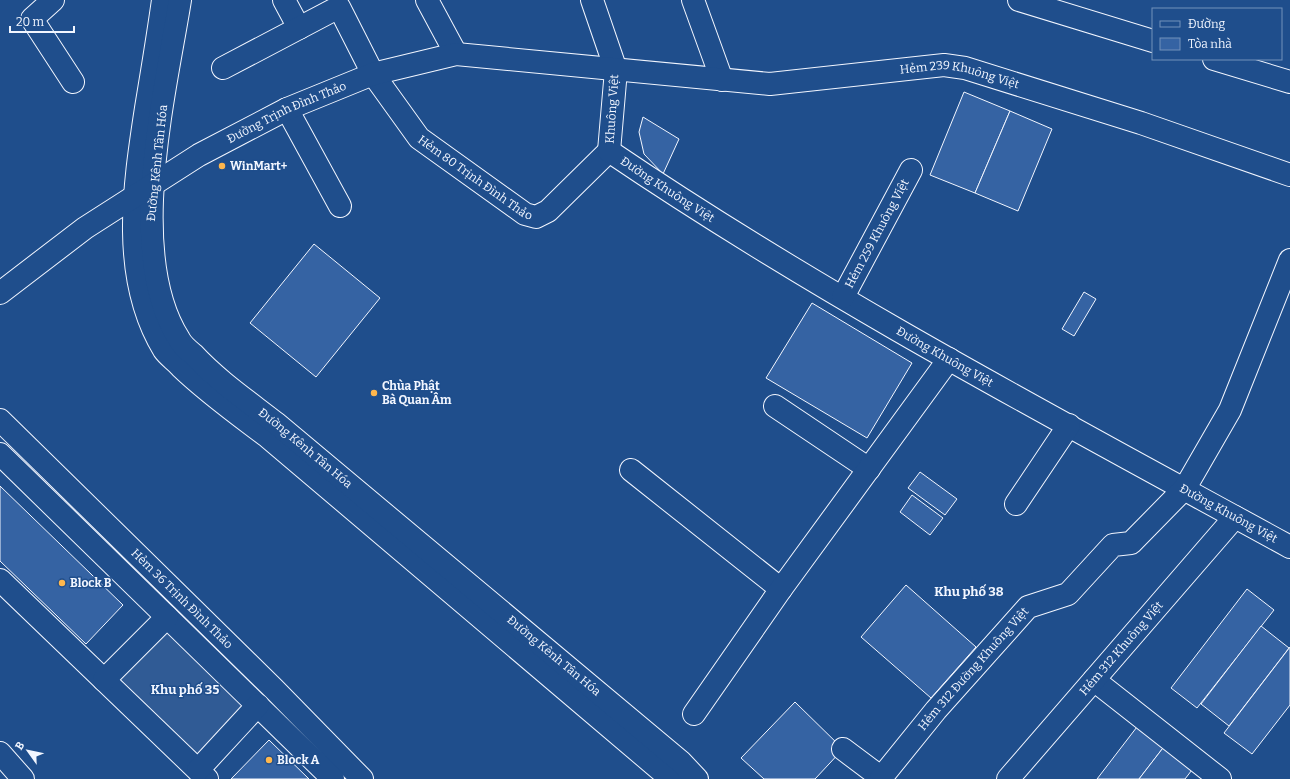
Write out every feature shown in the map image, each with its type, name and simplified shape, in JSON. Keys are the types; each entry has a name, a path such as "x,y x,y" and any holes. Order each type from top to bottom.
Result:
{"street":[{"path":"53,0 32,19 73,82"},
{"name":"Đường Kênh Tân Hóa","path":"163,0 134,197 135,256 148,316 165,351 199,384 268,437 638,738"},
{"name":"Đường Kênh Tân Hóa","path":"180,0 159,129 151,220 153,255 165,311 179,340 209,371 277,424 638,738 665,770 682,762 697,779"},
{"path":"223,68 299,28 284,0"},
{"path":"427,0 456,54"},
{"name":"Khuông Việt","path":"592,0 616,70 609,151"},
{"path":"693,0 722,80"},
{"path":"1019,0 1152,41"},
{"name":"Hẻm 80 Trịnh Đình Thảo","path":"299,28 339,7 373,74 419,138 525,214 536,217 548,211 609,151"},
{"name":"Đường Trịnh Đình Thảo","path":"0,293 85,228 199,155 287,109 373,74 456,54 616,70"},
{"path":"1219,60 1288,75"},
{"name":"Hẻm 239 Khuông Việt","path":"616,70 770,84 925,66 944,65 965,68 1141,123 1290,174"},
{"path":"287,109 340,206"},
{"name":"Đường Khuông Việt","path":"609,151 758,246 949,359 1290,547"},
{"name":"Hẻm 259 Khuông Việt","path":"843,297 911,170"},
{"name":"Hẻm 312 Đường Khuông Việt","path":"882,778 936,710 1028,607 1068,594 1113,545 1131,543 1184,488 1230,410 1290,260"},
{"path":"694,714 781,589 949,359"},
{"path":"775,406 869,469"},
{"name":"Hẻm 36 Trịnh Đình Thảo","path":"0,420 274,689 362,779"},
{"path":"1016,504 1068,425"},
{"path":"0,454 333,779"},
{"path":"631,470 781,589"},
{"name":"Hẻm 312 Khuông Việt","path":"1008,779 1235,517"},
{"path":"0,580 202,774 258,705"},
{"path":"104,680 167,617"},
{"path":"1094,680 1220,779"},
{"path":"843,749 882,778"},
{"path":"0,753 23,779"}],"shaded area":[{"path":"167,628 249,706 199,759 117,681"}],"building":[{"path":"964,92 1010,111 975,193 930,175"},
{"path":"1010,111 1052,129 1018,211 975,193"},
{"path":"643,117 679,139 663,174 644,154 639,132"},
{"path":"314,244 380,298 316,377 250,323"},
{"path":"1084,292 1096,299 1074,336 1062,329"},
{"path":"812,303 912,363 867,438 766,378"},
{"path":"920,472 957,499 945,515 908,488"},
{"name":"Block B","path":"0,486 123,605 86,644 0,561"},
{"path":"912,495 943,518 930,535 900,512"},
{"path":"906,585 976,647 931,698 861,637"},
{"path":"1247,589 1274,610 1197,708 1171,688"},
{"path":"1261,626 1289,648 1229,726 1201,704"},
{"path":"1290,647 1290,705 1252,754 1224,733"},
{"path":"795,702 843,749 815,779 764,779 741,758"},
{"path":"1140,723 1166,744 1139,779 1097,779"},
{"name":"Block A","path":"269,740 309,779 231,779"},
{"path":"1166,744 1195,766 1185,779 1139,779"}],"place":[{"name":"WinMart+","path":"222,166"},
{"name":"Chùa Phật Bà Quan Âm","path":"374,393"},
{"name":"Block B","path":"62,583"},
{"name":"Block A","path":"269,760"}],"district":[{"name":"Khu phố 38","path":"969,591"},
{"name":"Khu phố 35","path":"185,689"}]}
